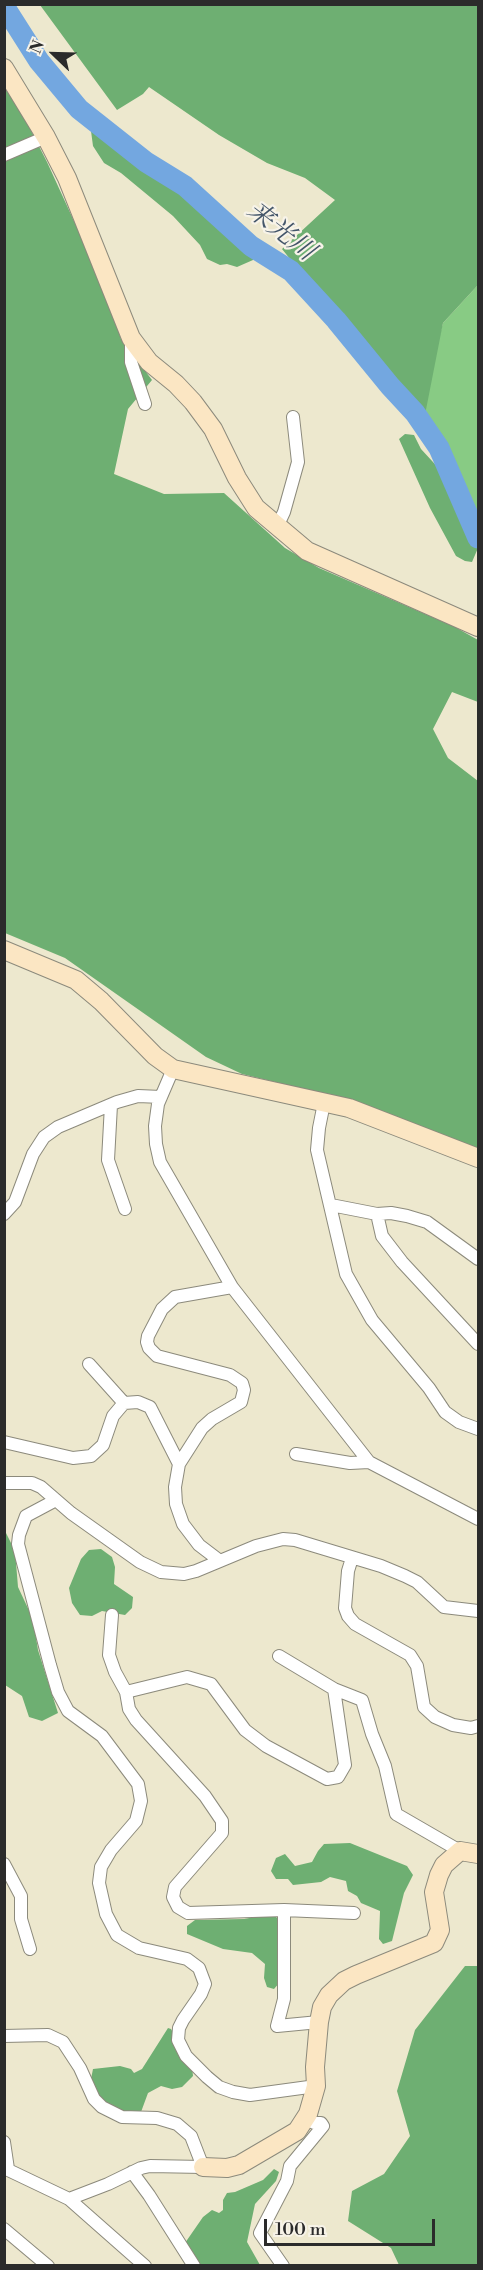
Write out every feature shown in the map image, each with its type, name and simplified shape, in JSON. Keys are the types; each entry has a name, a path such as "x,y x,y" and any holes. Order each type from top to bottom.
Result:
{"street":[{"path":"4,68 46,137 67,178 131,337 149,362 176,384 213,429 237,478 256,508 307,551 478,627"},
{"path":"4,155 46,137"},
{"path":"131,337 131,362 145,404"},
{"path":"277,527 295,479 298,462 293,417"},
{"path":"4,950 76,980 101,1001 155,1056 172,1069 359,1112 478,1158"},
{"path":"172,1069 161,1097 155,1126 160,1162 232,1287 369,1462 478,1519"},
{"path":"4,1214 15,1202 33,1154 44,1137 58,1126 138,1096 161,1097"},
{"path":"324,1103 317,1150 346,1274 372,1320 429,1388 445,1412 459,1422 478,1429"},
{"path":"111,1105 108,1160 125,1209"},
{"path":"331,1205 377,1214 391,1213 426,1222 478,1259"},
{"path":"377,1214 382,1236 478,1344"},
{"path":"220,1561 199,1545 183,1524 176,1504 175,1487 179,1464 202,1428 240,1402 244,1390 242,1383 230,1375 157,1356 149,1348 147,1342 162,1309 175,1297 232,1287"},
{"path":"89,1364 124,1403"},
{"path":"4,1442 73,1458 91,1456 103,1445 113,1416 124,1403 138,1402 150,1407 179,1464"},
{"path":"296,1454 350,1463 369,1462"},
{"path":"4,1483 32,1483 47,1491 107,1539 140,1562 155,1569 184,1574 256,1546 283,1539 304,1542 381,1566 417,1582 444,1607 478,1611"},
{"path":"56,1500 26,1516 18,1544 58,1692 68,1711 102,1736 138,1784 141,1801 136,1821 101,1867 99,1883 106,1914 117,1935 139,1948 187,1959 200,1968 205,1984 179,2028 178,2040 186,2056 219,2087 250,2095 316,2086"},
{"path":"352,1558 348,1571 345,1608 348,1616 355,1624 410,1655 417,1665 424,1707 435,1717 453,1725 471,1728 478,1726"},
{"path":"112,1616 109,1654 115,1672 126,1692 129,1709 136,1720 205,1796 222,1821 222,1833 175,1887 173,1898 178,1907 188,1913 284,1910 354,1913"},
{"path":"279,1656 334,1689 362,1700 372,1734 386,1766 396,1814 460,1851 478,1854"},
{"path":"126,1692 187,1677 211,1684 245,1730 266,1746 327,1779 338,1777 345,1765 334,1689"},
{"path":"69,2199 150,2166 227,2168 239,2165 297,2131 306,2119 316,2086 315,2067 322,2007 329,1995 344,1981 434,1943 440,1930 434,1892 444,1865 460,1851"},
{"path":"4,1864 21,1896 21,1919 30,1949"},
{"path":"284,1910 284,1999 277,2026 319,2022"},
{"path":"4,2036 48,2035 63,2042 80,2068 94,2099 102,2107 122,2117 157,2118 171,2121 183,2128 195,2143 203,2167"},
{"path":"283,2265 260,2233 287,2181 290,2166 323,2126 321,2123 314,2123 306,2119"},
{"path":"4,2142 6,2169 69,2199 145,2265"},
{"path":"132,2172 194,2265"},
{"path":"4,2229 48,2265"}],"green space":[{"path":"40,5 478,5 478,285 443,323 423,425 282,249 335,200 305,178 267,163 219,135 149,87 143,94 117,110"},
{"path":"4,84 20,109 47,162 100,278 121,339 152,380 128,409 114,474 164,494 224,493 285,548 319,568 455,627 478,640 478,702 452,692 433,729 448,758 478,781 478,1153 337,1097 242,1074 206,1057 65,958 5,933"},
{"path":"96,128 110,135 121,137 151,168 191,180 203,196 221,208 255,239 257,250 253,260 237,267 227,264 220,265 207,259 200,245 173,216 121,173 104,163 93,146 91,131"},
{"path":"478,285 478,521 473,526 416,425 443,323"},
{"path":"405,434 414,435 421,449 444,474 461,507 467,527 476,538 478,548 472,562 456,556 430,508 399,439"},
{"path":"4,1529 15,1551 18,1587 33,1619 38,1650 58,1713 42,1721 29,1717 22,1696 5,1685"},
{"path":"101,1549 112,1557 115,1567 114,1584 133,1597 132,1608 125,1615 102,1611 92,1616 80,1615 72,1603 69,1588 81,1559 89,1550"},
{"path":"350,1843 407,1866 413,1875 404,1893 392,1941 383,1944 379,1939 380,1911 361,1903 357,1896 348,1891 346,1881 330,1877 321,1882 293,1885 288,1879 276,1879 271,1871 276,1858 285,1854 295,1866 312,1862 324,1844"},
{"path":"271,1914 279,1919 277,1928 281,1952 280,1982 274,1989 267,1987 264,1978 265,1964 252,1953 223,1949 187,1934 187,1926 195,1920 244,1919"},
{"path":"465,1966 478,1966 478,2265 399,2265 391,2248 348,2221 352,2191 384,2174 410,2136 397,2091 415,2030"},
{"path":"168,2028 171,2029 192,2067 193,2076 182,2087 172,2089 161,2086 148,2093 141,2112 129,2113 111,2108 97,2094 91,2079 93,2069 120,2066 131,2069 134,2073 142,2069"},
{"path":"274,2169 279,2172 276,2181 255,2204 247,2242 260,2265 199,2265 185,2243 203,2217 212,2210 219,2213 223,2210 223,2200 227,2193 263,2180"}],"waterway":[{"name":"来光川","path":"4,6 39,61 79,109 146,162 185,186 251,246 291,271 336,320 415,413 439,448 478,538"}]}
